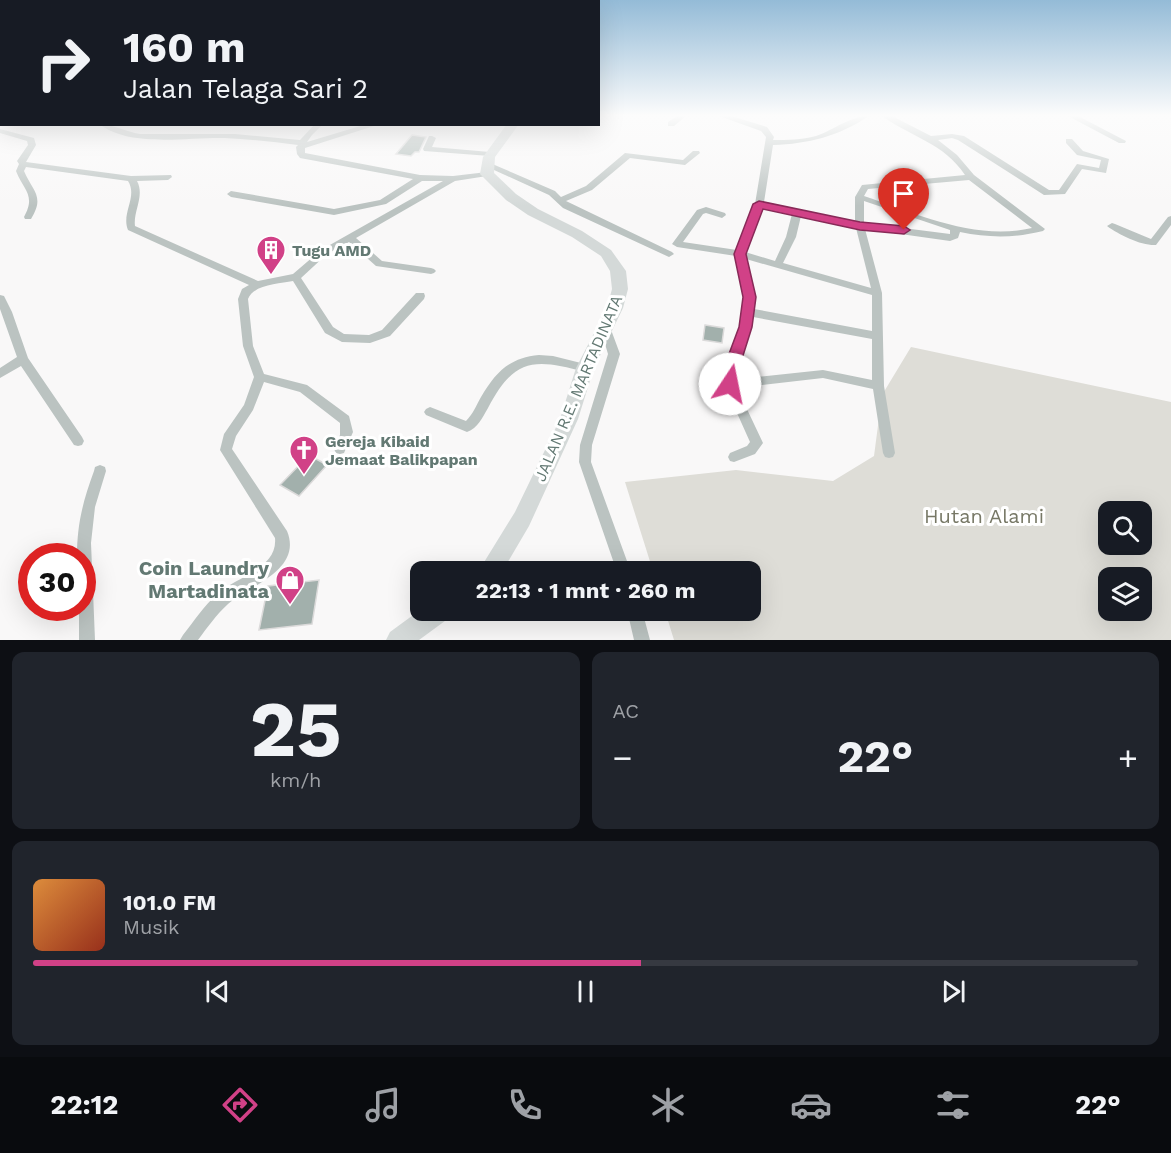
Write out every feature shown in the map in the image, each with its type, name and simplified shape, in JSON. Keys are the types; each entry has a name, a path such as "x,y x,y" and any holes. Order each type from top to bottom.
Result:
{"street":[{"path":"28,217 35,206 35,200 20,171 23,164 21,161 31,146"},
{"path":"301,146 301,154 308,158 420,178 453,179"},
{"path":"428,146 426,149 488,164 552,192 566,206 668,259 676,244 700,212 706,210 722,215"},
{"path":"188,640 224,598 270,567 280,555 283,540 226,450 230,434 249,407 260,377 248,346 243,299 246,292 257,285 296,277 324,252 453,179 488,164 499,146"},
{"path":"734,457 755,447 757,443 730,384 734,362 746,327 750,297 740,254 759,204 769,146"},
{"path":"859,197 955,228 994,235 1040,229 971,177 958,159 940,146"},
{"path":"973,146 1032,185 1047,193 1057,194 1062,192 1080,166 1103,171 1106,160 1080,153 1073,146"},
{"path":"560,201 587,189 628,155 685,163 696,153"},
{"path":"23,164 131,179 168,177"},
{"name":"JALAN R.E. MARTADINATA","path":"488,164 501,188 533,212 577,234 606,253 618,271 620,289 585,368 568,419 522,519 496,561"},
{"path":"889,453 878,386 877,293 874,270 865,253 860,225 859,197 865,187 971,177"},
{"path":"231,194 334,212 383,201 420,178"},
{"path":"131,179 135,182 137,189 130,212 131,228 257,285"},
{"path":"759,204 860,225 950,238 955,236 955,228"},
{"path":"778,265 791,237 797,213"},
{"path":"1112,226 1140,240 1153,243 1171,219"},
{"path":"350,237 379,264 431,272"},
{"path":"676,244 740,254 877,293"},
{"path":"296,277 329,330 342,338 370,339 386,333 420,296"},
{"path":"0,299 23,359 78,441"},
{"path":"748,312 878,336"},
{"path":"605,327 614,354 586,445 585,462 620,561"},
{"path":"0,374 23,359"},
{"path":"430,412 467,427 474,420 504,372 521,361 560,360 585,368"},
{"path":"730,384 823,374 878,386"},
{"path":"260,377 303,388 345,420 348,427 346,437 339,449"},
{"path":"87,640 84,543 88,507 100,471"},
{"path":"398,640 425,621"},
{"path":"637,621 642,640"}],"green space":[{"name":"Hutan Alami","path":"911,347 1171,402 1171,640 674,640 668,621 761,621 761,561 650,561 625,482 736,470 833,481 874,456 882,395"}],"building":[{"path":"403,146 422,146 419,152 411,156 396,154"},
{"path":"705,325 724,328 722,343 703,340"},
{"name":"Gereja Kibaid Jemaat Balikpapan","path":"309,455 327,465 299,496 280,485"},
{"name":"Coin Laundry Martadinata","path":"319,580 312,624 259,630 268,586"}],"place":[{"name":"Tugu AMD","path":"271,276"},
{"name":"Gereja Kibaid Jemaat Balikpapan","path":"304,476"},
{"name":"Coin Laundry Martadinata","path":"290,606"}],"route":[{"path":"730,384 734,362 746,327 750,297 740,254 759,204 860,226 904,230"}]}
